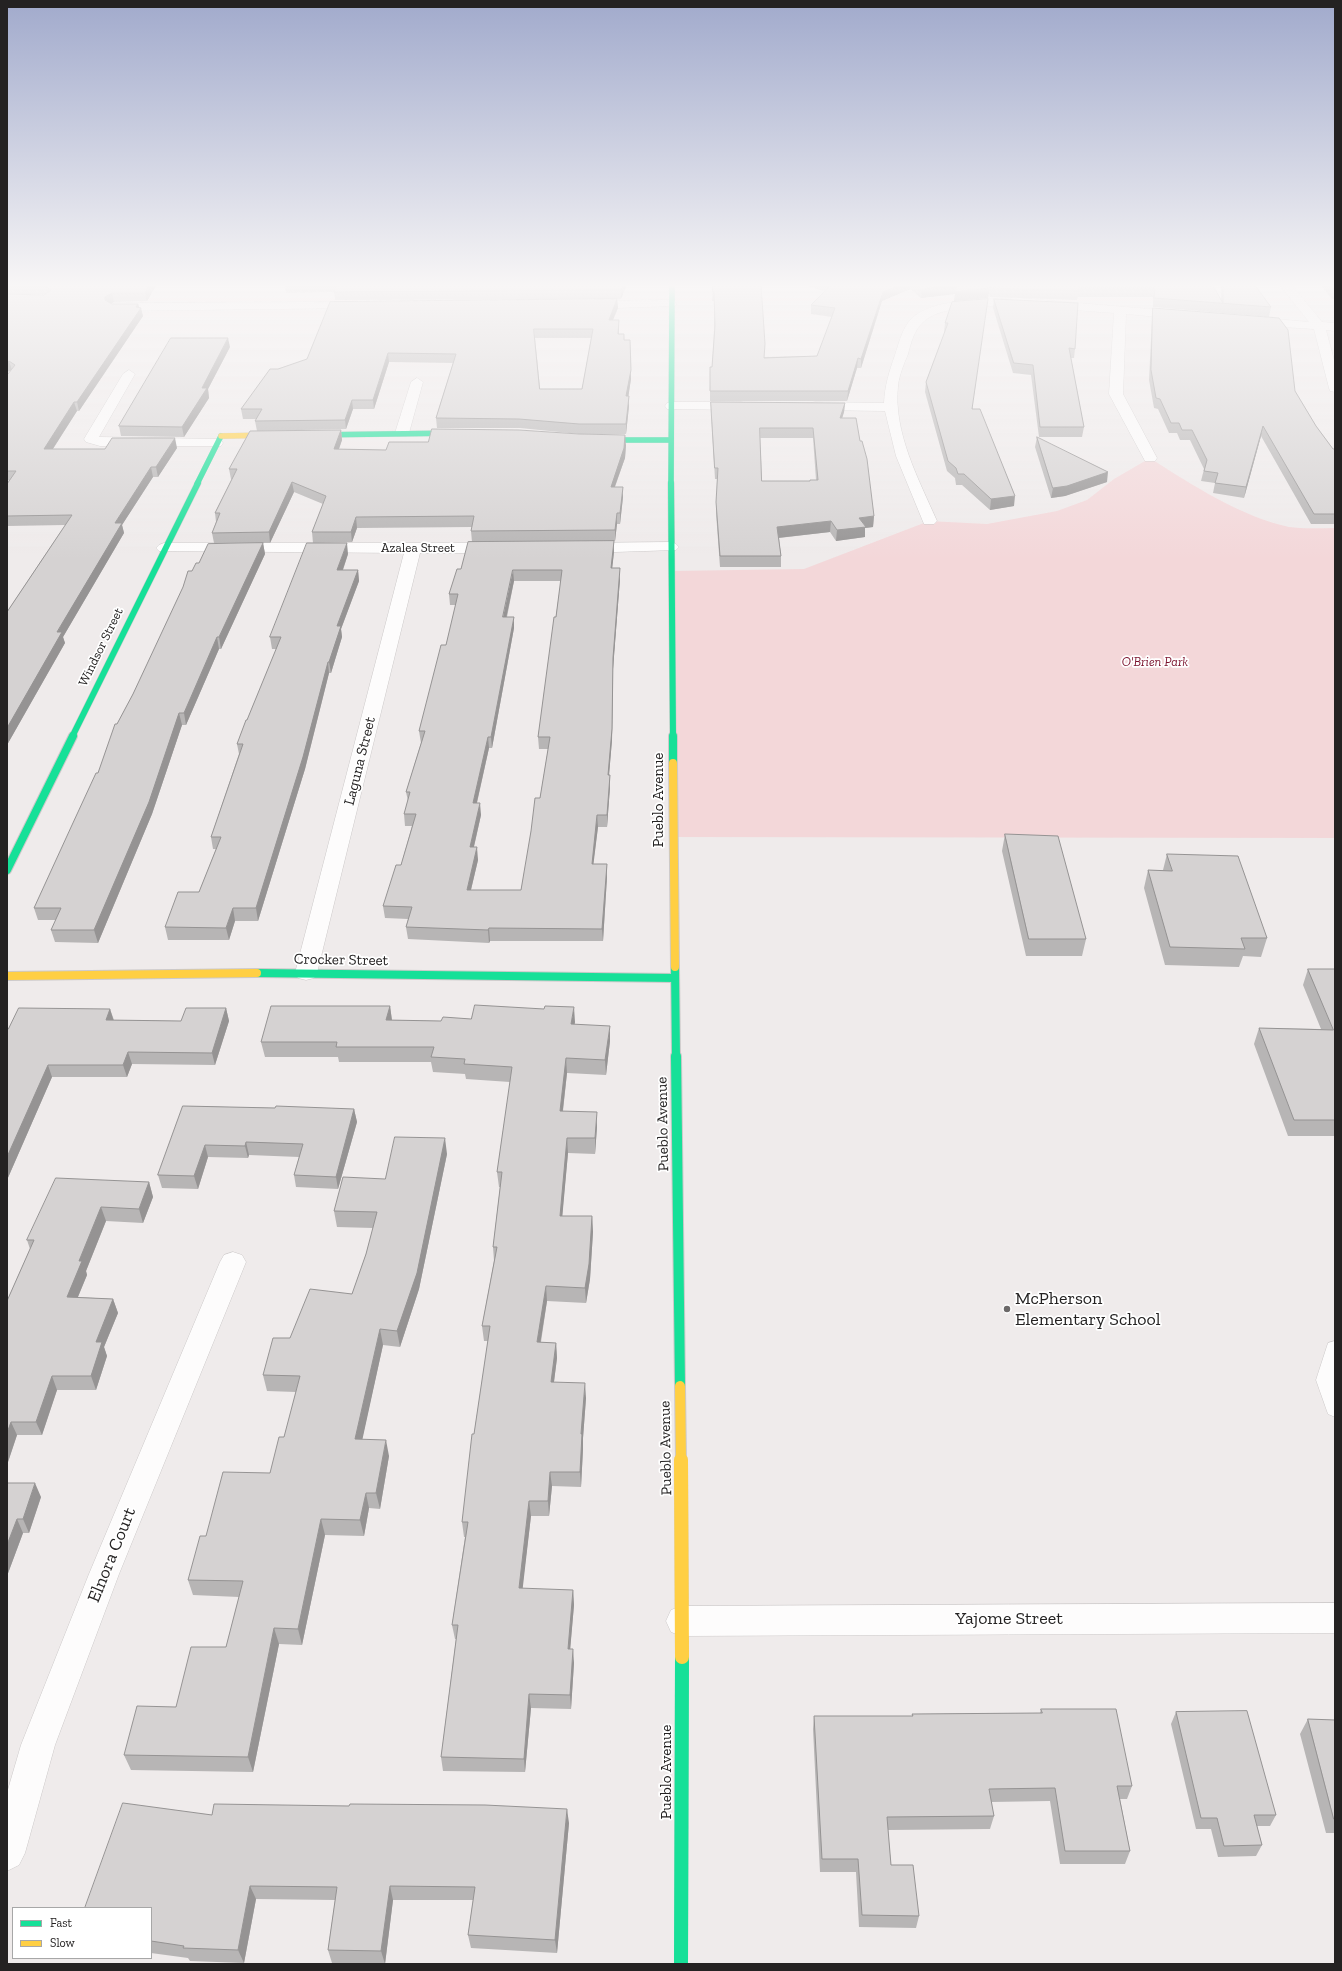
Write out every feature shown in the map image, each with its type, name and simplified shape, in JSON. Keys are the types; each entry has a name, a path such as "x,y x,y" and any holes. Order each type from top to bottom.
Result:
{"street":[{"path":"128,376 91,439 100,442 218,439 283,435"},
{"name":"Pueblo Avenue","path":"672,376 671,546 682,1621 681,1964"},
{"path":"894,376 891,386 892,407 901,453 929,522"},
{"path":"1117,376 1116,394 1150,458"},
{"path":"1332,376 1335,388"},
{"path":"402,433 417,382"},
{"path":"672,406 752,406"},
{"path":"799,406 892,407"},
{"path":"299,435 469,433"},
{"name":"Windsor Street","path":"7,870 218,439"},
{"path":"587,439 671,440"},
{"path":"569,548 671,546"},
{"name":"Azalea Street","path":"164,548 514,548"},
{"name":"Laguna Street","path":"306,974 413,548"},
{"name":"Crocker Street","path":"7,976 306,974 675,978"},
{"name":"Elnora Court","path":"7,1853 38,1745 72,1656 104,1574 233,1262"},
{"name":"Yajome Street","path":"682,1621 1335,1618"}],"lane":[{"path":"1335,1349 1326,1380 1335,1408"}],"green space":[{"name":"O'Brien Park","path":"1150,458 1199,489 1253,516 1289,527 1335,528 1335,838 673,837 671,571 804,569 929,521 987,524 1057,511 1087,500 1114,479"}],"building":[{"path":"7,376 95,376 77,402 74,402 44,449 105,449 112,438 175,438 156,467 151,467 115,523 122,523 57,632 62,632 7,728 7,612 72,515 7,516 7,484 16,471 7,471"},
{"path":"149,376 208,376 202,388 207,388 182,427 119,426"},
{"path":"265,376 381,376 373,400 352,400 345,420 255,421 262,409 241,409"},
{"path":"449,376 539,376 540,389 582,389 584,376 630,376 626,396 629,396 626,424 579,424 519,419 436,418"},
{"path":"710,376 853,376 848,391 710,391"},
{"path":"928,376 977,376 972,409 980,409 1015,496 991,499 964,474 958,474 956,468 948,461 926,382"},
{"path":"1034,376 1074,376 1084,427 1040,427"},
{"path":"1152,376 1293,376 1295,391 1316,426 1333,449 1335,449 1335,514 1314,514 1263,426 1246,487 1215,483 1218,473 1204,471 1207,460 1192,430 1182,430 1179,423 1171,423 1160,399 1156,398"},
{"path":"711,402 845,403 840,418 856,418 860,441 862,441 867,459 874,516 859,518 866,527 837,530 831,521 777,527 781,556 720,556 716,502 718,468 715,468","holes":["760,428 813,428 818,480 762,481"]},
{"path":"432,429 519,430 625,435 624,448 611,487 623,487 620,513 617,513 615,530 471,531 474,516 356,517 351,532 312,532 326,496 292,482 269,532 212,533 220,513 215,513 237,469 229,469 250,431 341,430 334,449 386,450 389,442 428,442"},
{"path":"1037,437 1108,472 1067,486 1053,488"},
{"path":"614,541 611,568 620,568 613,658 612,729 608,775 610,775 607,815 597,815 592,864 607,864 602,929 489,928 488,930 406,927 412,907 383,906 396,865 401,865 416,814 404,814 410,792 406,792 425,731 419,731 441,645 446,645 458,594 449,594 457,569 461,569 468,542","holes":["513,570 562,570 556,617 554,617 538,737 550,737 540,798 535,798 521,890 467,890 477,847 470,847 480,803 473,803 488,737 491,737 514,617 503,617"]},
{"path":"263,543 219,637 217,637 184,713 179,713 149,802 94,930 51,930 61,908 34,908 96,773 98,773 115,724 117,724 133,694 183,587 188,571 192,571 196,563 199,563 208,544"},
{"path":"307,543 347,543 337,570 358,570 337,626 341,626 328,662 303,757 256,908 233,908 226,928 165,927 178,892 199,892 221,837 211,837 243,744 237,744 281,637 270,637"},
{"path":"1005,834 1058,836 1086,939 1029,939"},
{"path":"1167,854 1238,856 1267,938 1241,938 1245,949 1170,947 1148,870 1172,871"},
{"path":"1308,969 1335,969 1335,1120 1294,1120 1259,1028 1333,1030"},
{"path":"475,1005 544,1009 545,1006 574,1007 571,1024 610,1026 605,1060 566,1058 560,1111 597,1112 595,1138 567,1138 560,1216 592,1216 589,1264 585,1288 546,1286 537,1342 556,1343 551,1382 585,1383 580,1472 550,1472 548,1501 529,1501 519,1588 573,1590 568,1649 573,1649 570,1695 529,1694 524,1759 441,1757 458,1625 452,1625 468,1522 462,1522 472,1434 474,1434 490,1326 482,1326 497,1247 493,1247 502,1172 497,1172 512,1067 464,1064 465,1059 431,1057 434,1047 336,1047 337,1042 261,1042 271,1006 390,1006 386,1020 441,1021 443,1017 471,1019"},
{"path":"19,1008 110,1009 106,1020 181,1021 186,1008 226,1008 212,1053 128,1052 123,1065 48,1065 7,1157 7,1029"},
{"path":"183,1106 275,1108 276,1106 354,1109 336,1177 294,1175 303,1144 246,1142 245,1146 205,1145 194,1176 158,1175"},
{"path":"395,1137 445,1138 417,1273 397,1331 380,1329 355,1439 386,1440 376,1493 366,1493 360,1520 321,1519 298,1629 274,1628 248,1757 124,1755 137,1706 176,1707 191,1647 226,1647 243,1581 188,1580 200,1536 206,1536 223,1472 270,1473 279,1437 284,1437 300,1376 263,1375 273,1338 290,1338 310,1289 352,1294 366,1254 377,1212 334,1211 343,1177 385,1179"},
{"path":"56,1178 149,1182 139,1209 101,1207 79,1261 82,1261 67,1297 113,1299 96,1342 102,1342 91,1376 52,1376 36,1422 11,1422 7,1433 7,1301 34,1240 27,1240"},
{"path":"7,1483 35,1483 23,1519 17,1519 7,1545"},
{"path":"1041,1709 1116,1709 1132,1786 1117,1786 1130,1851 1065,1851 1055,1788 989,1789 994,1816 887,1817 891,1865 913,1865 919,1916 862,1915 858,1859 822,1859 814,1716 913,1716 912,1714 1042,1713"},
{"path":"1247,1711 1276,1815 1254,1815 1262,1845 1224,1846 1217,1818 1201,1818 1176,1712"},
{"path":"1308,1719 1335,1720 1335,1819 1334,1819"},
{"path":"123,1803 212,1815 214,1804 349,1806 350,1804 485,1805 567,1809 555,1940 468,1935 475,1887 390,1886 381,1951 328,1950 337,1887 250,1886 238,1950 183,1948 184,1946 152,1941 152,1907 85,1907"}],"traffic: fast":[{"path":"672,376 671,571 673,763"},
{"path":"311,435 460,433"},
{"path":"7,870 221,436"},
{"path":"597,440 671,440"},
{"path":"675,967 680,1386"},
{"path":"257,973 675,978"},
{"path":"681,1964 682,1657"}],"traffic: slow":[{"path":"221,436 276,435"},
{"path":"673,763 675,967"},
{"path":"7,976 257,973"},
{"path":"680,1386 682,1657"}],"place":[{"name":"McPherson Elementary School","path":"1007,1309"}]}
